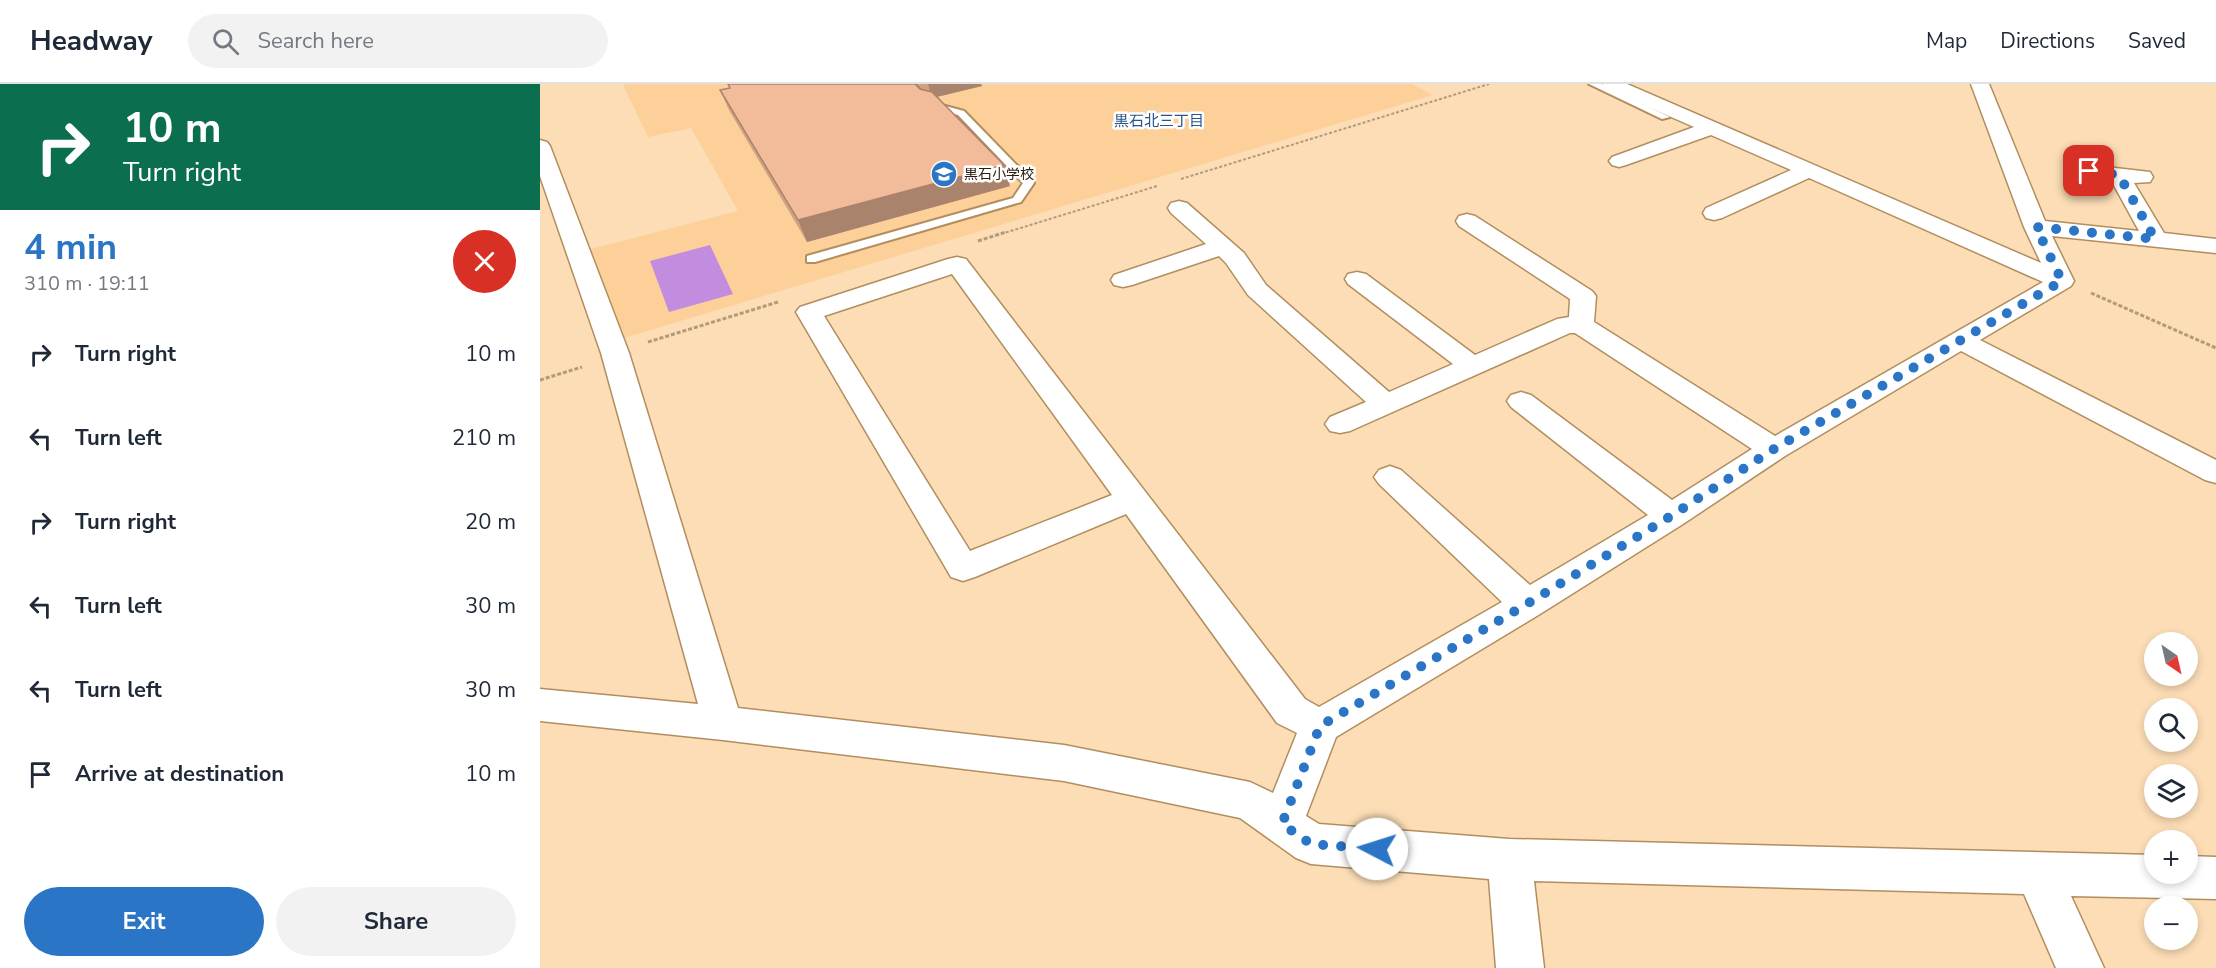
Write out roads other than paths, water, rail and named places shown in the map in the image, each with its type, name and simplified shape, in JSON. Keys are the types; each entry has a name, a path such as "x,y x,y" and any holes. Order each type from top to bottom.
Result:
{"street":[{"path":"1611,84 2062,281"},
{"path":"1980,84 2036,227 2062,281"},
{"path":"1619,161 1711,128"},
{"path":"542,158 615,353 723,723"},
{"path":"1714,213 1809,170"},
{"path":"2089,171 2147,178"},
{"path":"2119,175 2155,239"},
{"path":"1692,202 1738,224"},
{"path":"1179,208 1235,258 1257,290 1386,404"},
{"path":"1467,222 1583,296 1581,326"},
{"path":"2036,227 2216,246"},
{"path":"1123,280 1222,247"},
{"path":"1133,499 963,568 809,312 957,264 1133,499 1291,711 1320,726"},
{"path":"1357,279 1471,365"},
{"path":"1282,824 1320,726 1527,604 1671,516 1774,449 2062,281"},
{"path":"1340,424 1566,325 1581,326 1774,449"},
{"path":"1962,341 2216,472"},
{"path":"1521,401 1671,516"},
{"path":"1390,477 1527,604"},
{"path":"540,705 723,723 1064,763 1250,801 1311,844 1509,860 2216,878"},
{"path":"1509,860 1520,968"},
{"path":"2037,873 2080,968"}],"lane":[{"path":"811,259 1017,200 1029,183 961,113 931,105 910,84"},
{"path":"1594,84 1665,117"}],"place":[{"name":"黒石小学校","path":"944,174"}],"district":[{"name":"黒石北三丁目","path":"1159,121"}]}
